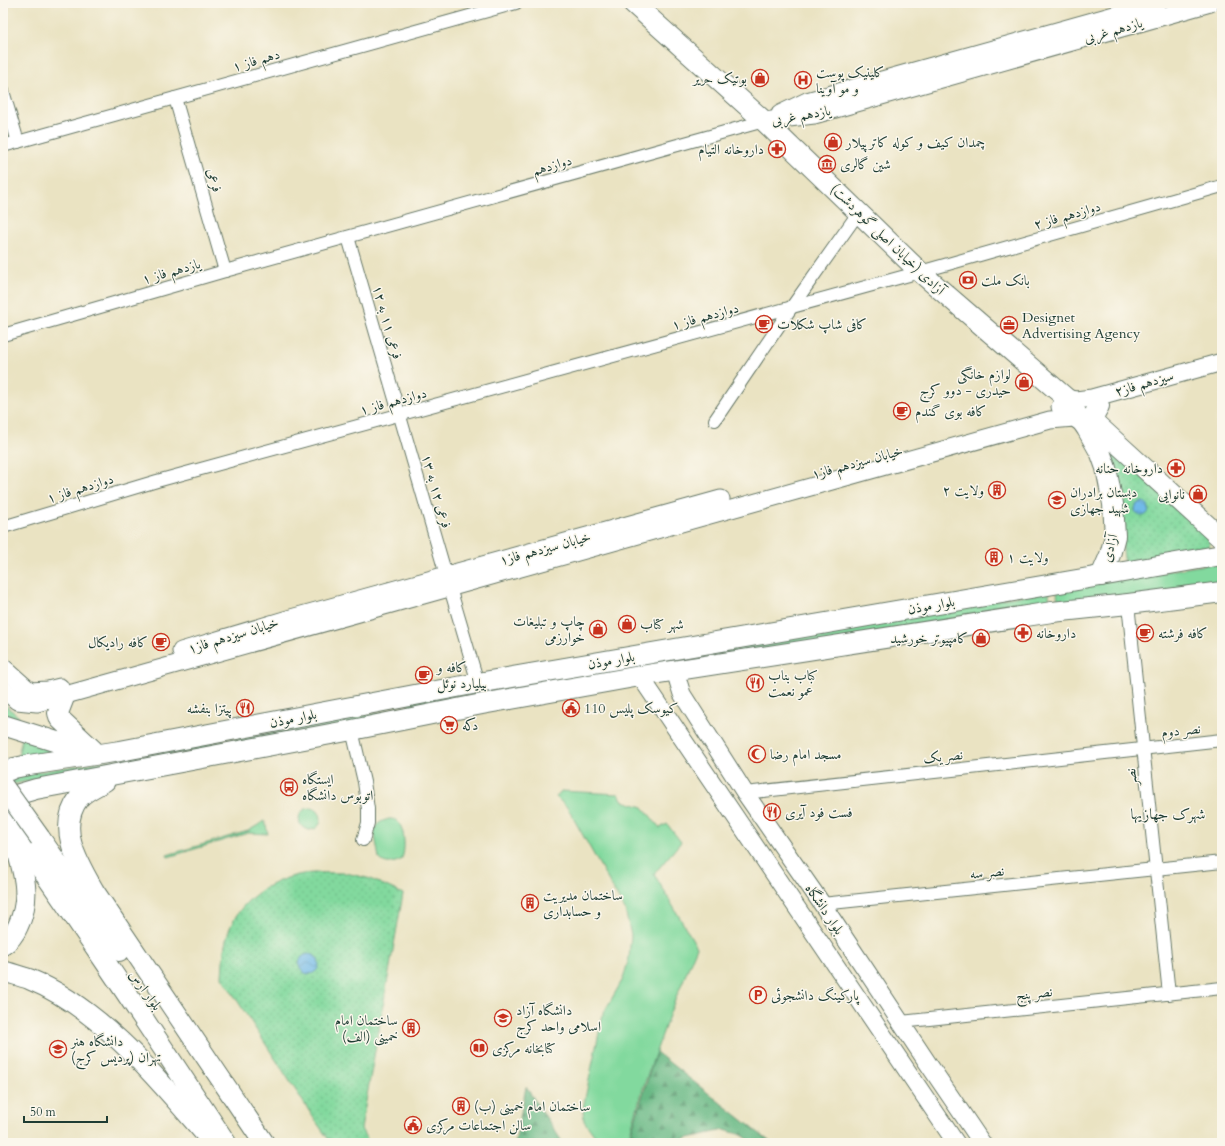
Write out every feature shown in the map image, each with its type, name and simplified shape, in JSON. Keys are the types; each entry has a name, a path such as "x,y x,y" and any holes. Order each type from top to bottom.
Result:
{"main road":[{"name":"آزادی (خیابان اصلی گوهردشت)","path":"632,3 764,121 920,272 1080,421"},
{"path":"1080,421 1096,424 1094,414 1099,406"},
{"path":"1080,421 1219,532"},
{"name":"آزادی","path":"1080,421 1106,468 1113,504 1114,536 1110,555 1101,576"},
{"name":"بلوار موذن","path":"1222,555 478,683 120,752 29,765 14,768 6,782 36,790 482,704 640,676 1052,612 1222,592"},
{"path":"65,695 58,713 60,719 97,755"},
{"path":"3,725 97,755"},
{"path":"115,775 80,797 72,811 69,827 71,842 77,862 98,897 264,1143"},
{"path":"6,782 34,843"},
{"path":"6,819 34,843"},
{"path":"3,945 16,931 23,917 26,899 25,883 21,863 6,819"},
{"name":"بلوار ارس","path":"34,843 226,1143"},
{"name":"بلوار ارس","path":"34,843 253,1143"},
{"path":"3,971 30,979 64,998 100,1022 174,1098 212,1143"}],"street":[{"name":"دهم فاز ۱","path":"3,146 516,3"},
{"name":"یازدهم غربی","path":"764,121 1157,3"},
{"name":"یازدهم غربی","path":"810,108 1210,3"},
{"path":"3,91 18,142"},
{"name":"فرعی","path":"175,98 225,271"},
{"name":"دوازدهم","path":"348,237 764,121"},
{"name":"دوازدهم فاز ۲","path":"920,272 1222,186"},
{"path":"715,420 791,308 859,212"},
{"name":"یازدهم فاز ۱","path":"3,335 348,237"},
{"name":"فرعی ۱۱ به ۱۲","path":"348,237 399,415"},
{"name":"دوازدهم فاز ۱","path":"3,527 157,481 920,272"},
{"name":"سیزدهم فاز۲","path":"1080,421 1076,400 1092,398 1222,362"},
{"name":"سیزدهم فاز۲","path":"1099,406 1222,373"},
{"name":"فرعی ۱۲ به ۱۳","path":"399,415 478,683"},
{"name":"خیابان سیزدهم فاز۱","path":"3,689 17,701 37,703 448,581 1050,420 1080,421"},
{"name":"خیابان سیزدهم فاز۱","path":"3,667 30,691 54,689 291,618 448,581"},
{"name":"نصر","path":"1128,604 1169,994"},
{"name":"بلوار دانشگاه","path":"675,671 682,694 745,793 822,904 982,1143"},
{"name":"بلوار دانشگاه","path":"640,676 956,1143"},
{"path":"662,708 661,701 664,691 668,689 682,694"},
{"path":"352,730 364,782 368,809 368,823 363,840"},
{"name":"نصر دوم","path":"1143,749 1222,740"},
{"name":"نصر یک","path":"745,793 1143,749"},
{"name":"نصر سه","path":"822,904 1222,862"},
{"name":"نصر پنج","path":"901,1022 1222,988"},
{"path":"910,1075 927,1062"}],"green space":[{"path":"1111,454 1116,454 1196,523 1210,542 1209,551 1125,566"},
{"path":"1222,562 1222,586 1058,609 1057,589"},
{"path":"1049,591 1050,609 411,713 408,701"},
{"path":"3,703 19,717 14,725 3,721"},
{"path":"396,710 397,717 205,750 138,759 81,769 14,784 11,782 12,776 204,745"},
{"path":"22,738 65,749 18,757"},
{"path":"561,791 619,794 623,801 643,807 660,828 667,824 681,842 654,874 697,947 671,1010 644,1085 627,1143 600,1143 584,1121 583,1108 603,1014 623,979 629,958 631,935 625,910 567,807 556,797"},
{"path":"310,808 318,811 321,819 318,827 310,830 302,827 299,819 302,811"},
{"path":"389,819 396,820 400,825 403,835 404,852 401,860 386,863 381,861 379,858 374,831 378,824"},
{"path":"265,821 268,834 248,833 168,857 167,855 248,831"},
{"path":"308,873 346,873 371,879 403,894 361,1129 369,1143 331,1143 222,977 223,957 231,924 246,903 266,887 290,877"},
{"path":"656,1052 770,1143 754,1143 742,1135 724,1130 666,1143 628,1143"},
{"path":"526,1087 563,1143 515,1143"}],"water":[{"path":"1139,502 1145,502 1149,506 1149,512 1145,516 1139,516 1135,512 1135,506"},
{"path":"309,954 316,957 319,964 316,971 309,974 302,971 299,964 302,957"}],"place":[{"name":"بوتیک حریر","path":"760,78"},
{"name":"کلینیک پوست و مو آوینا","path":"803,80"},
{"name":"چمدان کیف و کوله کاترپیلار","path":"833,142"},
{"name":"داروخانه التيام","path":"777,149"},
{"name":"شین گالری","path":"827,164"},
{"name":"بانک ملت","path":"968,280"},
{"name":"کافی شاپ شکلات","path":"764,324"},
{"name":"Designet Advertising Agency","path":"1009,325"},
{"name":"لوازم خانگی حیدری - دوو کرج","path":"1024,382"},
{"name":"کافه بوی گندم","path":"902,411"},
{"name":"داروخانه حنانه","path":"1176,468"},
{"name":"ولایت ۲","path":"997,490"},
{"name":"نانوایی","path":"1198,494"},
{"name":"دبستان برادران شهید جهازی","path":"1057,500"},
{"name":"ولایت ۱","path":"994,557"},
{"name":"شهر کتاب","path":"627,624"},
{"name":"چاپ و تبلیغات خوارزمی","path":"598,629"},
{"name":"داروخانه","path":"1023,633"},
{"name":"کافه فرشته","path":"1145,633"},
{"name":"کامپیوتر خورشید","path":"981,638"},
{"name":"کافه رادیکال","path":"161,642"},
{"name":"کافه و بیلیارد نوئل","path":"424,675"},
{"name":"کباب بناب عمو نعمت","path":"755,683"},
{"name":"پیتزا بنفشه","path":"245,708"},
{"name":"کیوسک پلیس 110","path":"571,708"},
{"name":"دکه","path":"449,725"},
{"name":"مسجد امام رضا","path":"757,754"},
{"name":"ایستگاه اتوبوس دانشگاه","path":"289,787"},
{"name":"فست فود آیری","path":"772,812"},
{"name":"ساختمان مدیریت و حسابداری","path":"530,903"},
{"name":"پارکینگ دانشجوئی","path":"758,995"},
{"name":"دانشگاه آزاد اسلامی واحد کرج","path":"503,1018"},
{"name":"ساختمان امام خمینی (الف)","path":"411,1028"},
{"name":"کتابخانه مرکزی","path":"479,1048"},
{"name":"دانشگاه هنر تهران (پردیس کرج)","path":"58,1049"},
{"name":"ساختمان امام خمینی (ب)","path":"461,1106"},
{"name":"سالن اجتماعات مرکزی","path":"413,1125"}],"district":[{"name":"شهرک جهازیها","path":"1168,814"}]}
